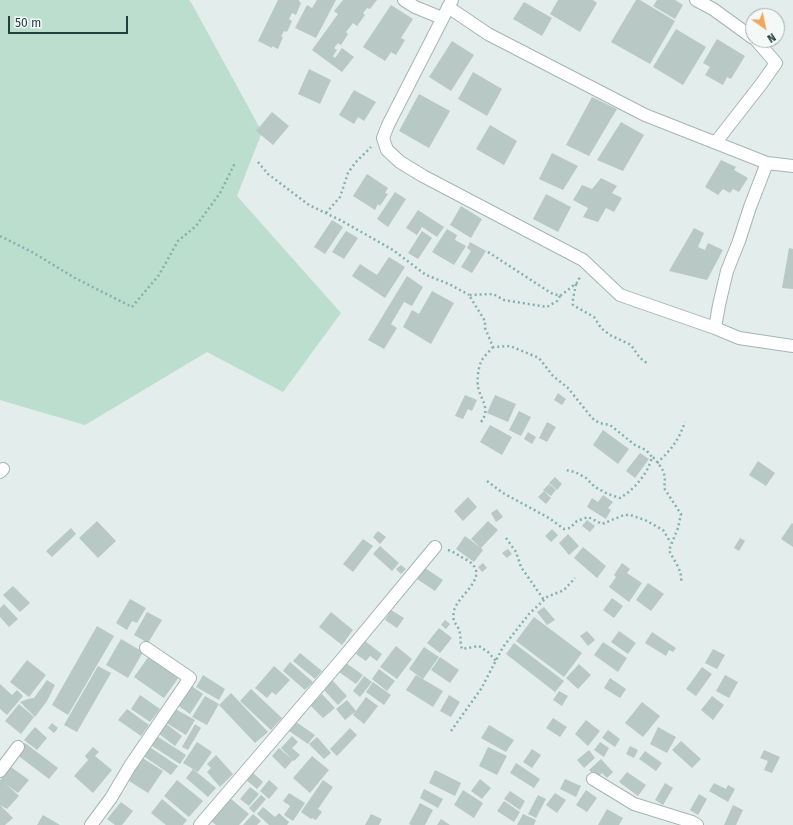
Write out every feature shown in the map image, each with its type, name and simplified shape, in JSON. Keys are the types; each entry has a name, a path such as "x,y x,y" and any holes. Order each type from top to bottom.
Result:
{"street":[{"path":"404,0 415,7 442,18"},
{"path":"696,0 713,9 745,32"},
{"path":"793,166 766,163 645,114 591,88 488,34 450,4 388,125 383,138 387,150 400,162 423,176 584,260 620,295 668,313 716,328 739,338 793,346"},
{"path":"716,142 776,63 763,48"},
{"path":"716,328 719,305 727,271 766,163"},
{"path":"200,825 348,652 434,547"},
{"path":"91,825 111,798 130,766 190,678 146,648"},
{"path":"0,771 18,748"},
{"path":"593,779 634,804 692,822 697,825"}],"path":[{"path":"326,213 340,197 348,173 355,163 383,138"},
{"path":"258,162 268,174 309,205 393,250 426,275 449,284 469,295 485,321 485,328 492,348"},
{"path":"0,236 32,252 75,278 132,307 159,275 178,241 196,226 220,192 236,163"},
{"path":"488,252 551,293 560,296"},
{"path":"469,295 493,294 504,300 546,307 557,301 560,296 578,282 582,269 577,257"},
{"path":"576,283 573,305 594,317 601,328 610,335 632,345 640,358 648,364"},
{"path":"481,422 485,417 485,409 484,401 478,386 479,373 481,362 492,348 510,346 539,358 553,376 568,388 592,418 600,423 610,425 634,445 646,450 662,468 666,479 664,488 681,514 678,528 669,550 682,577 681,582"},
{"path":"657,463 671,450 679,438 685,422"},
{"path":"566,470 575,472 586,478 595,487 620,498 630,491 642,478 650,466 652,457"},
{"path":"487,481 503,493 549,518 564,530 570,528 577,521 588,517 602,524 624,515 630,515 645,520 663,530 671,543"},
{"path":"506,538 516,552 521,567 544,600"},
{"path":"434,547 454,552 472,564 477,572 476,576 454,609 453,621 460,632 460,645 462,649 479,646 488,652 496,661"},
{"path":"451,731 481,689 503,647 529,614 548,597 564,590 575,578"}],"green space":[{"path":"0,0 189,0 192,4 262,132 237,196 341,313 283,392 207,352 85,425 0,400"}],"building":[{"path":"278,0 299,0 301,3 296,15 292,13 289,19 292,21 287,32 284,31 281,37 283,37 278,49 272,46 272,48 258,41"},
{"path":"317,0 336,0 316,38 295,28 307,5 312,8"},
{"path":"343,0 377,0 370,9 367,8 363,13 365,15 357,26 353,23 346,32 348,34 341,45 338,43 334,48 337,50 333,56 335,58 342,48 354,57 342,72 312,50 338,14 334,11"},
{"path":"558,0 593,0 597,3 580,32 550,14"},
{"path":"636,0 640,0 675,21 650,64 611,42"},
{"path":"657,0 675,0 683,5 675,19 653,6"},
{"path":"524,2 552,18 542,36 513,19"},
{"path":"391,5 413,19 401,38 405,40 396,55 391,52 385,61 363,47"},
{"path":"676,29 706,47 683,85 653,67"},
{"path":"717,39 745,56 731,79 727,77 723,85 705,75 710,67 703,63"},
{"path":"452,41 474,55 451,91 429,77"},
{"path":"309,69 331,80 320,104 298,94"},
{"path":"473,72 502,89 487,116 458,99"},
{"path":"354,90 376,102 364,121 358,117 354,124 339,115"},
{"path":"419,94 450,111 429,148 399,131"},
{"path":"592,97 617,109 589,156 566,145"},
{"path":"272,112 289,126 273,145 256,131"},
{"path":"621,122 644,135 623,171 597,160"},
{"path":"490,125 517,141 504,165 476,149"},
{"path":"552,153 578,166 563,190 539,179"},
{"path":"721,160 736,167 734,170 748,178 739,192 733,189 730,193 723,189 718,195 705,187"},
{"path":"367,174 388,188 385,193 388,194 380,206 378,204 375,210 353,196"},
{"path":"601,178 617,186 612,193 622,198 614,212 606,208 598,222 583,217 588,208 573,200 582,185 592,189"},
{"path":"395,192 406,199 388,227 377,219"},
{"path":"546,194 571,207 558,232 533,219"},
{"path":"461,206 482,219 471,238 450,225"},
{"path":"418,210 444,227 437,237 422,227 417,235 406,228"},
{"path":"332,220 343,227 325,254 314,247"},
{"path":"694,228 704,233 698,247 705,250 708,243 723,250 707,280 669,271"},
{"path":"447,229 457,235 455,240 466,246 454,265 432,252"},
{"path":"346,231 358,238 344,259 332,252"},
{"path":"422,231 432,238 418,259 408,253"},
{"path":"470,242 486,251 472,273 461,267 471,251 467,248"},
{"path":"789,248 793,249 793,289 782,288"},
{"path":"389,257 405,267 385,298 352,276 360,264 377,275"},
{"path":"407,276 423,287 412,306 404,302 391,324 397,328 384,349 368,340"},
{"path":"432,291 454,303 431,344 403,327 412,310 419,314"},
{"path":"558,393 566,399 562,405 554,400"},
{"path":"465,395 477,400 472,411 468,409 463,419 455,416"},
{"path":"495,395 516,404 508,422 487,413"},
{"path":"519,411 531,417 521,436 509,430"},
{"path":"547,422 556,427 547,442 539,438"},
{"path":"490,425 512,437 502,455 480,442"},
{"path":"603,430 629,449 618,464 593,445"},
{"path":"528,432 536,437 532,444 524,439"},
{"path":"640,453 649,459 635,478 626,471"},
{"path":"758,461 775,473 766,486 749,475"},
{"path":"555,477 562,484 557,490 549,483"},
{"path":"549,484 556,490 551,496 543,490"},
{"path":"544,491 551,498 546,504 538,497"},
{"path":"603,495 613,502 608,508 611,510 606,519 587,507 592,498 598,502"},
{"path":"468,497 477,507 463,521 454,511"},
{"path":"497,509 503,517 496,522 491,513"},
{"path":"587,520 595,526 590,532 582,526"},
{"path":"97,521 116,541 98,558 79,538"},
{"path":"488,521 498,530 481,548 471,539"},
{"path":"792,523 793,524 793,547 781,539"},
{"path":"71,528 76,534 52,557 46,551"},
{"path":"552,529 558,535 551,542 545,536"},
{"path":"378,531 386,537 380,544 373,537"},
{"path":"568,534 579,546 569,555 559,543"},
{"path":"465,536 483,550 474,562 456,549"},
{"path":"740,538 745,541 739,551 734,548"},
{"path":"363,539 373,546 353,572 343,564"},
{"path":"380,546 399,563 392,571 373,554"},
{"path":"583,547 606,566 597,578 574,558"},
{"path":"508,549 512,554 507,558 502,553"},
{"path":"483,563 487,568 482,572 478,567"},
{"path":"622,563 630,569 627,573 642,583 629,602 609,587 616,577 614,575"},
{"path":"401,565 406,569 401,574 396,569"},
{"path":"425,568 443,580 435,591 417,579"},
{"path":"648,583 664,594 651,611 636,600"},
{"path":"13,586 30,603 20,612 3,595"},
{"path":"612,598 623,606 614,618 603,610"},
{"path":"130,599 146,608 137,623 132,621 127,630 116,623"},
{"path":"4,604 18,619 9,627 0,617 0,608"},
{"path":"544,607 555,620 547,625 537,612"},
{"path":"391,610 404,618 397,628 385,620"},
{"path":"147,612 162,620 148,643 134,635"},
{"path":"331,612 353,630 342,645 319,627"},
{"path":"534,617 582,653 564,677 516,641"},
{"path":"445,620 450,624 446,629 441,625"},
{"path":"97,626 114,636 68,715 52,705"},
{"path":"439,628 452,638 440,653 427,643"},
{"path":"587,631 595,640 588,646 580,636"},
{"path":"619,631 636,643 628,654 611,642"},
{"path":"652,632 676,648 673,652 669,650 666,656 645,643"},
{"path":"121,639 143,652 128,678 106,665"},
{"path":"365,641 382,654 377,661 370,656 366,661 356,654"},
{"path":"603,642 627,658 618,672 594,655"},
{"path":"514,643 564,681 555,692 506,654"},
{"path":"396,646 412,659 397,679 380,667"},
{"path":"424,647 439,657 423,679 409,669"},
{"path":"713,649 725,655 717,669 705,663"},
{"path":"300,653 322,671 315,679 293,661"},
{"path":"149,656 179,677 164,698 134,677"},
{"path":"440,657 459,670 450,683 431,670"},
{"path":"27,660 46,675 29,697 10,682"},
{"path":"290,662 313,682 305,690 283,671"},
{"path":"346,663 363,675 356,684 339,672"},
{"path":"579,664 591,675 578,689 566,678"},
{"path":"98,666 111,673 77,732 64,725"},
{"path":"274,666 290,680 276,695 272,692 267,698 255,688"},
{"path":"702,667 712,674 696,696 686,689"},
{"path":"379,669 395,681 387,691 372,679"},
{"path":"203,675 225,689 219,700 196,687"},
{"path":"416,675 443,691 433,707 406,690"},
{"path":"725,675 738,682 729,698 716,691"},
{"path":"364,676 372,682 360,697 353,691"},
{"path":"610,678 626,689 620,698 604,688"},
{"path":"47,680 55,685 47,701 35,717 20,702 34,698"},
{"path":"332,680 347,696 338,705 322,688"},
{"path":"373,682 391,695 384,705 366,692"},
{"path":"0,684 12,695 17,690 23,696 7,715 0,709"},
{"path":"189,684 203,694 190,714 176,704"},
{"path":"251,689 282,718 271,730 240,701"},
{"path":"559,691 568,696 562,706 553,700"},
{"path":"231,693 268,732 255,743 219,705"},
{"path":"322,694 335,708 323,718 310,705"},
{"path":"140,695 160,709 150,722 131,709"},
{"path":"449,695 460,702 451,717 440,711"},
{"path":"205,696 219,704 207,725 192,717"},
{"path":"712,696 724,705 713,720 701,710"},
{"path":"366,697 378,706 364,724 353,715"},
{"path":"347,700 356,711 345,720 336,709"},
{"path":"642,702 660,716 643,737 625,723"},
{"path":"19,704 34,717 21,734 5,721"},
{"path":"172,707 195,720 186,735 163,721"},
{"path":"127,709 149,725 141,736 118,720"},
{"path":"553,718 567,727 560,737 546,728"},
{"path":"586,720 600,731 588,746 575,734"},
{"path":"296,722 315,735 308,744 289,731"},
{"path":"52,723 58,728 54,733 48,728"},
{"path":"165,723 182,736 175,746 158,733"},
{"path":"195,724 201,728 188,750 182,747"},
{"path":"489,725 514,740 506,752 481,738"},
{"path":"35,727 47,738 37,750 24,740"},
{"path":"658,727 676,737 667,753 650,744"},
{"path":"350,728 357,735 337,756 330,749"},
{"path":"608,730 620,739 615,747 602,738"},
{"path":"155,735 186,755 180,764 149,744"},
{"path":"292,736 298,742 292,748 300,755 294,761 281,748"},
{"path":"317,737 331,753 324,759 309,744"},
{"path":"681,741 701,759 692,768 672,750"},
{"path":"197,742 212,752 198,772 183,763"},
{"path":"600,742 609,748 604,757 594,750"},
{"path":"25,743 58,768 49,779 16,754"},
{"path":"148,746 178,766 171,775 142,755"},
{"path":"630,746 638,750 634,758 626,754"},
{"path":"93,747 99,752 95,756 112,770 93,793 74,776 88,760 85,756"},
{"path":"488,747 507,756 497,775 479,766"},
{"path":"279,748 293,760 285,769 272,756"},
{"path":"532,749 541,755 532,768 523,762"},
{"path":"589,750 595,758 584,768 577,760"},
{"path":"764,750 780,757 772,773 764,770 768,761 760,758"},
{"path":"645,751 662,763 656,771 639,759"},
{"path":"216,755 233,774 220,787 207,772 211,768 207,764"},
{"path":"312,756 329,770 310,793 293,778"},
{"path":"141,757 163,771 148,793 126,779"},
{"path":"601,759 613,772 607,778 602,773 597,778 589,770"},
{"path":"516,763 540,779 534,788 510,773"},
{"path":"11,767 29,780 18,793 6,784 19,796 7,809 0,805 0,780"},
{"path":"193,769 216,788 208,797 186,778"},
{"path":"435,770 461,783 455,796 429,783"},
{"path":"252,772 263,782 257,789 245,779"},
{"path":"627,772 646,785 638,796 619,782"},
{"path":"480,779 491,788 482,799 471,791"},
{"path":"565,779 581,786 576,797 560,789"},
{"path":"177,780 203,801 189,817 164,796"},
{"path":"269,780 278,788 269,799 260,791"},
{"path":"323,780 333,787 318,809 322,812 316,820 311,819 301,812"},
{"path":"665,783 673,788 663,805 655,800"},
{"path":"714,783 726,789 728,785 735,789 728,802 709,791"},
{"path":"250,787 259,794 249,806 240,799"},
{"path":"424,789 443,799 438,808 420,798"},
{"path":"463,790 483,803 474,818 454,805"},
{"path":"586,790 597,798 587,812 576,805"},
{"path":"510,791 525,801 520,810 504,799"},
{"path":"289,793 305,803 293,821 284,815 290,806 283,801"},
{"path":"555,793 566,800 557,813 546,805"},
{"path":"699,794 707,799 698,815 690,810"},
{"path":"261,795 266,799 254,813 249,808"},
{"path":"538,795 546,799 536,818 528,814"},
{"path":"162,799 187,820 183,825 166,825 151,813"},
{"path":"231,799 249,814 239,825 216,825 211,821"},
{"path":"504,801 520,812 514,822 497,811"},
{"path":"121,802 133,811 122,825 115,825 107,819"},
{"path":"420,803 433,810 425,825 411,825 409,824"},
{"path":"0,805 13,818 5,825 0,825"},
{"path":"733,805 743,810 736,825 724,825"},
{"path":"263,807 275,817 279,813 289,822 287,825 269,825 257,814"},
{"path":"607,809 623,818 619,825 598,825"},
{"path":"253,814 261,821 257,825 243,825"},
{"path":"371,814 382,819 379,825 365,825"},
{"path":"523,814 536,820 534,825 517,825"},
{"path":"43,815 60,825 37,825"},
{"path":"441,819 450,825 437,825"}]}
